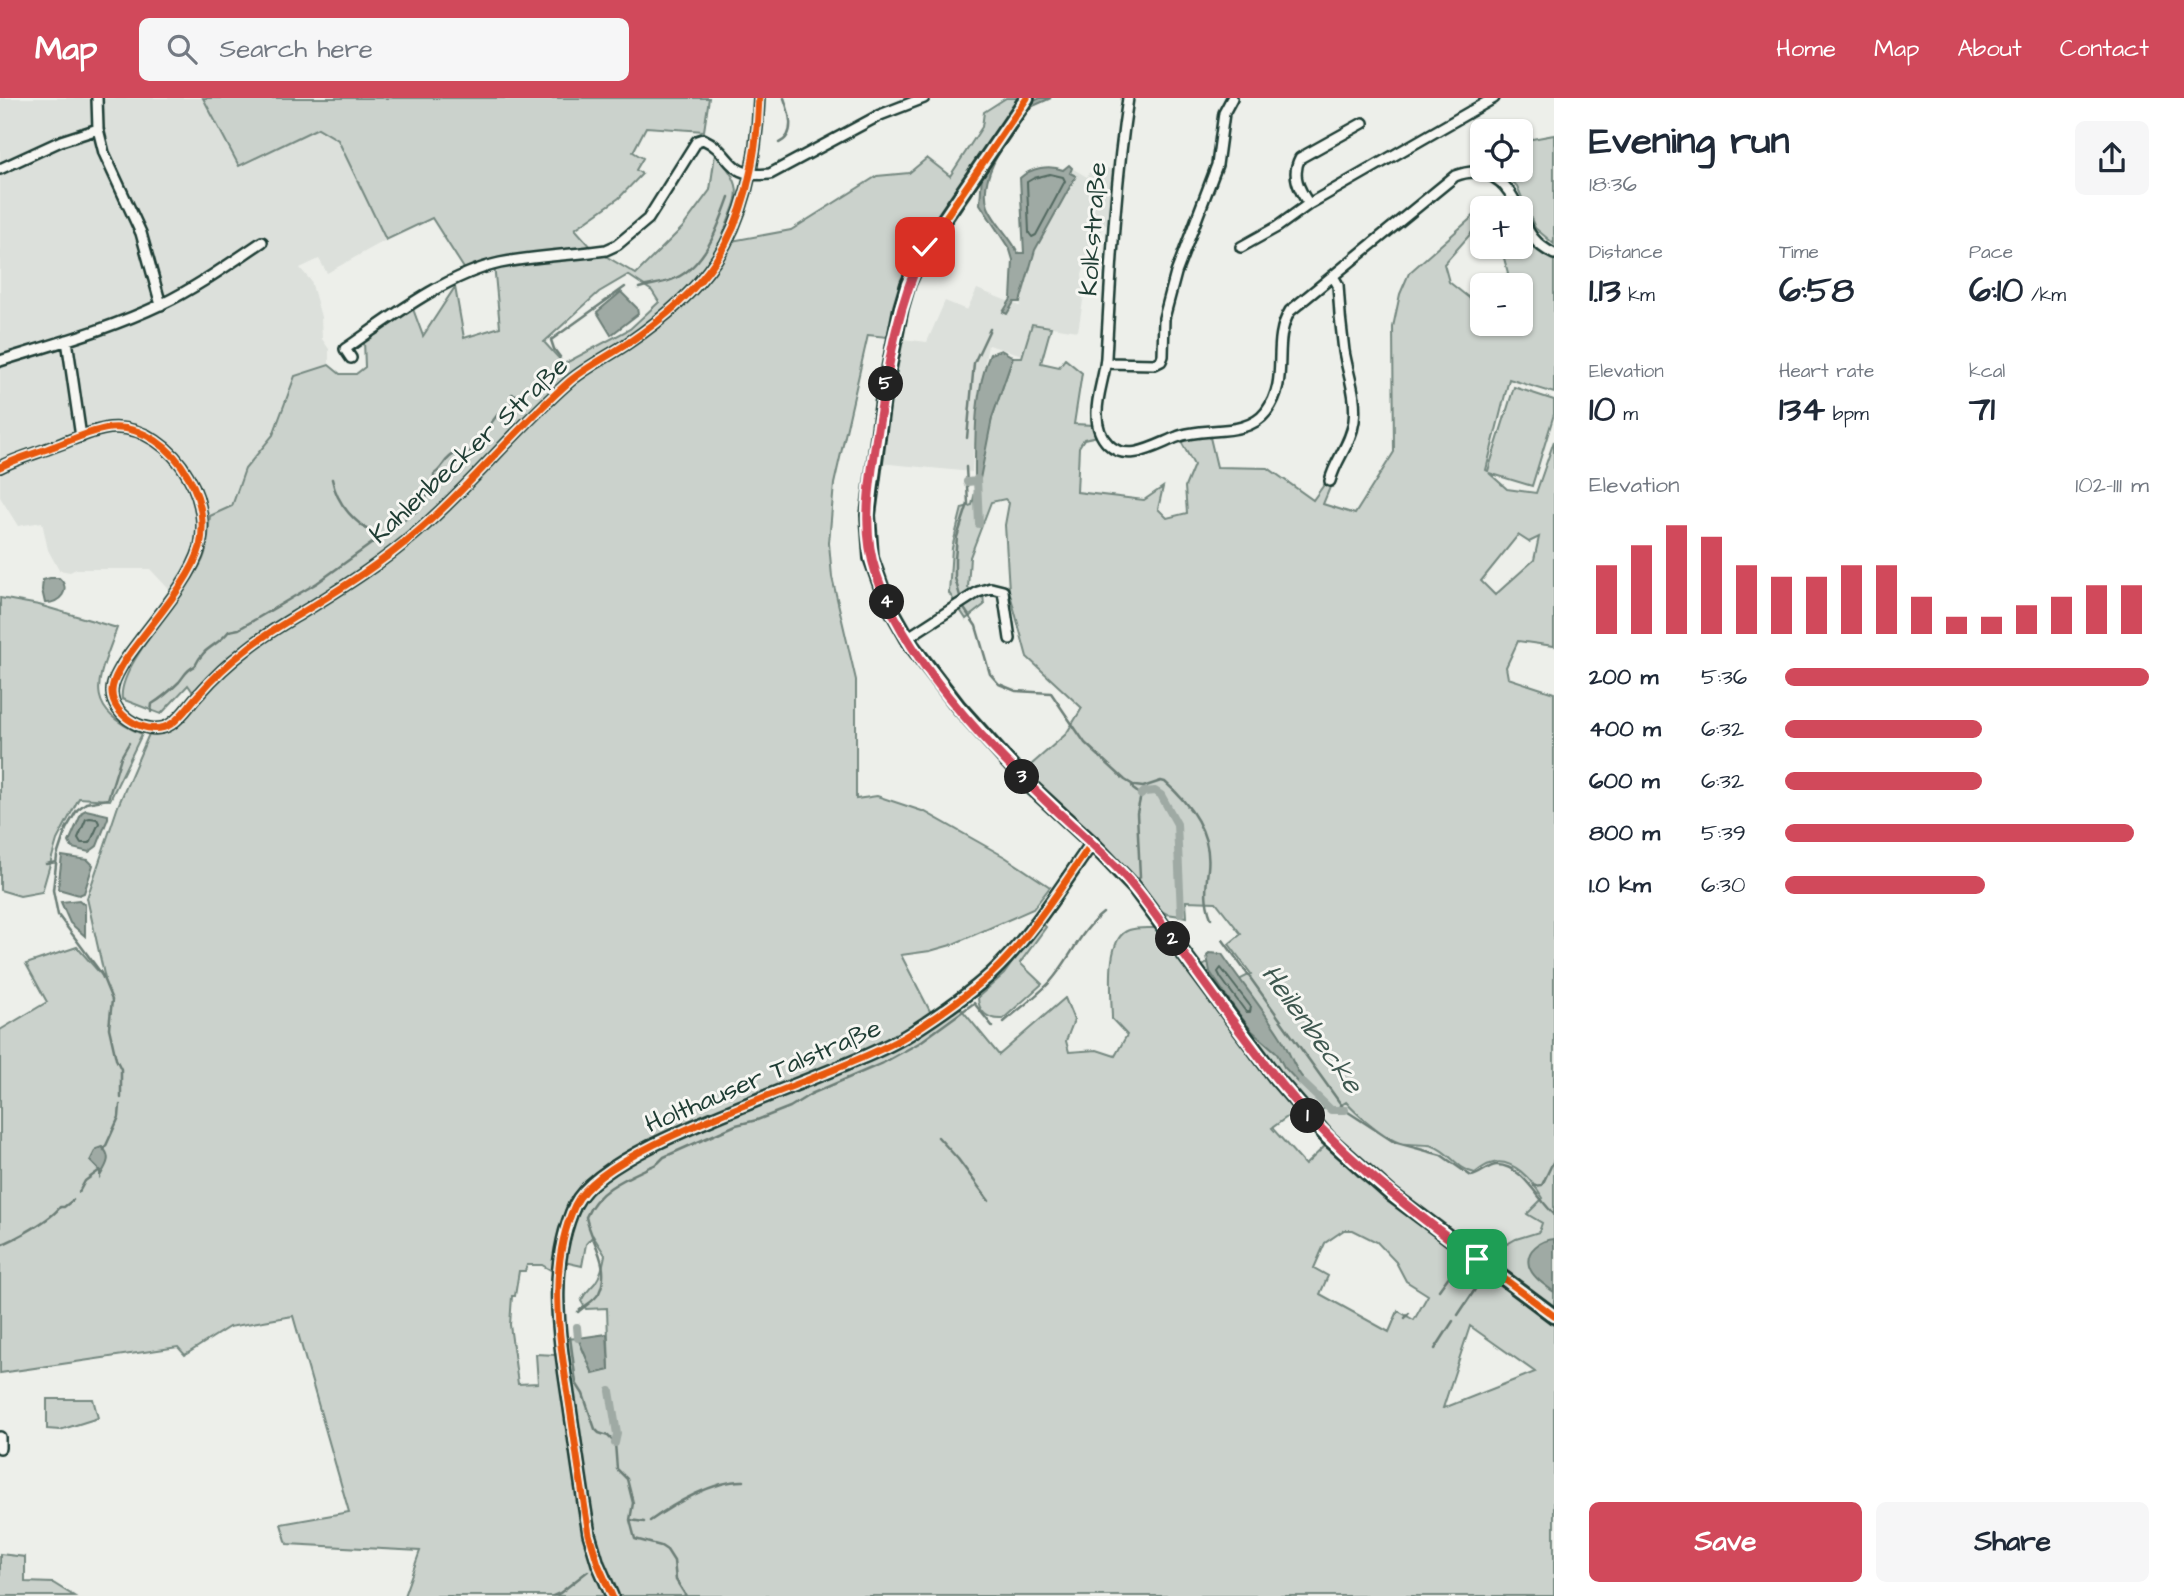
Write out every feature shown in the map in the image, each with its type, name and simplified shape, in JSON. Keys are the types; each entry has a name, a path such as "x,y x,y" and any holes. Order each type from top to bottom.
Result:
{"main road":[{"path":"1027,98 925,249 908,284 895,331 872,474 868,530 871,558 886,600 907,638 934,677 970,721 1026,782 1092,843 1134,887 1276,1078 1328,1138 1391,1194 1554,1316"}],"street":[{"path":"97,98 97,129 115,180 141,233 161,305"},
{"name":"Kahlenbecker Straße","path":"81,436 111,428 126,428 151,437 182,465 195,488 199,502 203,529 199,550 190,572 130,653 116,677 112,692 115,704 131,722 159,729 180,717 220,670 256,642 335,592 405,542 457,495 527,421 567,384 676,307 698,284 726,242 739,211 750,176 757,135 759,98"},
{"path":"351,358 345,349 410,305 460,278 497,264 606,250 617,245 648,219 697,141 709,141 734,168 750,176 770,174 880,115 924,98"},
{"name":"Kolkstraße","path":"1128,98 1112,230 1106,363 1097,417 1102,437 1109,446 1121,452 1133,453 1180,436 1242,427 1254,422 1263,416 1277,394 1280,378 1280,333 1290,312 1463,173 1483,173 1499,180 1512,196"},
{"path":"1106,363 1155,364 1161,361 1164,318 1176,273 1217,165 1224,113 1232,98"},
{"path":"1241,247 1309,204 1494,98"},
{"path":"1309,204 1296,181 1296,164 1300,158 1363,123"},
{"path":"0,169 61,141 97,129"},
{"path":"1533,238 1541,247 1554,254"},
{"path":"0,361 98,330 161,305 262,242"},
{"path":"1330,481 1332,471 1347,447 1355,400 1345,354 1338,285 1334,278"},
{"path":"0,467 81,436 67,340"},
{"path":"907,638 978,592 991,588 1003,591 1010,639"},
{"name":"Holthauser Talstraße","path":"612,1596 589,1534 559,1321 558,1283 563,1243 571,1214 582,1193 606,1171 659,1143 869,1056 920,1028 966,995 1000,965 1092,843"},
{"path":"0,1437 0,1448"}],"shaded area":[{"path":"0,98 203,98 240,167 318,128 338,140 386,240 327,273 319,259 300,268 311,281 321,317 322,339 329,349 329,365 295,376 273,435 245,469 232,506 210,516 204,558 178,599 150,569 76,569 70,572 59,570 48,550 42,522 18,526 0,497"},
{"path":"203,98 709,98 704,131 646,127 633,152 643,158 636,170 642,174 619,198 575,229 592,248 636,274 682,228 710,190 715,154 734,178 736,188 734,206 721,243 791,230 877,176 909,173 927,158 950,176 982,127 984,112 1006,98 1018,98 922,240 903,282 887,337 868,335 834,484 829,543 832,577 856,680 856,799 877,796 925,812 1005,857 1050,887 1033,909 951,945 901,955 931,1013 902,1034 834,1066 650,1141 608,1164 576,1191 563,1219 554,1272 542,1265 527,1265 525,1271 519,1271 515,1296 512,1296 510,1325 518,1384 538,1383 536,1354 556,1355 574,1471 586,1475 565,1339 578,1338 593,1373 609,1370 607,1308 586,1309 581,1301 599,1277 605,1255 593,1236 586,1244 582,1266 564,1262 573,1222 581,1202 602,1178 669,1142 873,1058 958,1005 999,1055 1065,998 1074,1020 1066,1041 1069,1052 1097,1050 1115,1056 1127,1035 1112,1019 1111,970 1116,944 1121,935 1129,930 1157,928 1192,972 1218,957 1237,981 1251,974 1229,944 1241,934 1216,902 1186,901 1187,917 1159,910 1117,863 1023,772 1066,734 1082,708 1027,657 1009,590 1005,525 1009,503 1005,499 991,502 970,557 968,588 983,594 984,605 966,619 949,593 952,548 962,508 972,505 992,418 1013,357 1022,357 1032,324 1051,327 1041,363 1059,367 1065,359 1082,373 1074,424 1094,425 1098,436 1084,439 1079,447 1077,492 1144,500 1163,487 1158,509 1167,518 1187,513 1185,487 1194,465 1179,438 1209,433 1217,467 1268,468 1313,500 1326,482 1331,485 1323,504 1355,514 1394,452 1393,327 1400,294 1409,273 1470,219 1470,235 1444,264 1449,282 1470,299 1470,336 1533,336 1533,273 1508,273 1504,259 1533,259 1533,244 1554,257 1554,393 1509,379 1486,470 1488,471 1514,387 1554,400 1554,414 1532,486 1489,473 1507,489 1536,493 1554,441 1554,646 1518,641 1506,667 1508,678 1554,693 1554,1596 404,1596 420,1551 287,1544 281,1524 349,1512 293,1316 229,1327 185,1355 178,1347 0,1373 0,1030 47,1002 26,964 77,947 105,979 87,898 118,806 149,734 158,735 172,730 199,701 188,685 161,714 122,699 123,685 130,668 195,574 206,549 210,516 232,506 245,469 273,435 295,376 329,365 340,374 356,374 365,367 364,340 413,309 423,336 455,287 464,338 500,327 494,264 465,270 432,218 386,240 338,140 318,128 239,166","holes":["628,275 652,291 659,302 630,329 564,364 544,342 599,292","1518,535 1529,542 1539,537 1534,560 1495,595 1481,581","1346,1102 1394,1141 1433,1146 1469,1171 1475,1173 1486,1165 1498,1162 1514,1167 1528,1178 1543,1198 1527,1214 1542,1223 1539,1232 1507,1244 1502,1243 1479,1268 1361,1179 1326,1145 1305,1165 1272,1128 1294,1112 1308,1122 1327,1106 1335,1109","1344,1230 1353,1230 1377,1242 1396,1262 1406,1281 1428,1295 1414,1320 1398,1311 1389,1332 1320,1294 1328,1276 1314,1268 1325,1243","1470,1326 1535,1372 1443,1408"]},
{"path":"1554,135 1554,244 1535,228 1533,196 1521,196 1513,182 1533,182 1533,139"},
{"path":"1095,164 1113,170 1108,222 1092,241 1082,275 1084,295 1078,331 1032,324 1023,355 988,345 977,403 972,472 869,462 887,337 927,342 945,301 967,310 977,289 1020,306 1035,250 1076,176 1070,173 1072,168 1087,177"},
{"path":"0,598 39,605 117,628 104,662 99,690 109,713 122,724 142,734 110,800 79,798 57,840 42,892 20,896 0,890"},
{"path":"1041,922 1046,927 1020,963 1042,984 1003,1019 988,1016 982,1011 978,997 1004,974"},
{"path":"1346,1102 1399,1143 1433,1146 1450,1156 1463,1169 1475,1173 1490,1163 1498,1162 1507,1163 1516,1169 1534,1183 1543,1199 1526,1214 1543,1224 1535,1240 1502,1243 1479,1269 1361,1179 1326,1145 1308,1122 1327,1106"},
{"path":"47,1399 93,1399 98,1418 60,1430 47,1429"},
{"path":"0,1554 25,1557 25,1582 53,1583 74,1596 0,1596"}],"water":[{"path":"1040,98 1051,98 1033,106 1026,113 996,157 987,182 988,207 1018,253 1024,253 1020,178 1035,169 1052,167 1063,170 1069,165 1072,168 1070,173 1076,176 1035,250 1020,302 1014,302 1007,314 1003,312 1011,299 1013,260 1010,250 980,204 982,174 1028,104"},
{"path":"621,292 637,308 638,314 611,335 597,312"},
{"path":"1001,350 1013,357 992,418 980,479 975,480 976,416 981,384 990,354"},
{"path":"59,578 63,582 64,591 55,601 45,603 43,580"},
{"path":"86,810 108,815 97,846 89,852 72,848 69,842 82,812"},
{"path":"62,856 88,860 93,865 84,893 79,895 58,889"},
{"path":"79,900 85,905 85,936 70,923 61,902"},
{"path":"1209,953 1222,954 1266,1015 1304,1080 1300,1084 1284,1067 1276,1052 1251,1030 1236,1010 1210,972 1207,956"},
{"path":"102,1147 108,1158 100,1176 100,1171 90,1161 96,1149"},
{"path":"1554,1239 1554,1292 1533,1274 1528,1260 1535,1247"},
{"path":"607,1334 609,1370 593,1374 578,1338"}],"waterway":[{"path":"779,143 785,139 790,129 784,98"},
{"path":"639,288 672,280 696,263 710,243 729,197"},
{"path":"560,357 551,340 625,287"},
{"name":"Heilenbecke","path":"967,438 974,363 990,329"},
{"path":"151,712 152,704 176,685 195,666 202,654 229,631 239,629 317,583 418,510 434,485 434,474 449,458 455,454 462,459 476,446 498,414 512,402 512,394 521,396 528,386 540,380"},
{"name":"Heilenbecke","path":"961,600 955,578 955,559 957,537 968,504 966,467"},
{"path":"332,479 343,506 362,526 378,537"},
{"path":"977,479 979,524"},
{"path":"967,482 977,481"},
{"name":"Heilenbecke","path":"963,607 976,626 990,674 999,684 1016,691 1051,693 1085,743 1125,780 1143,787 1165,782 1191,810 1203,831 1206,843 1206,899 1211,918"},
{"path":"121,1098 121,1069 109,1028 112,1000 101,973 58,915 53,890 57,856 66,829 77,810 86,803 108,799 121,757 129,743"},
{"path":"1132,785 1141,795 1137,813 1138,880"},
{"path":"1141,795 1155,791 1161,795 1177,824 1181,913"},
{"path":"46,864 56,862"},
{"path":"1004,1022 1050,982 1087,929 1103,913"},
{"name":"Heilenbecke","path":"1223,940 1345,1110 1394,1142 1441,1155 1471,1176 1496,1165 1514,1170 1554,1214"},
{"path":"578,1312 597,1296 602,1283 602,1263 586,1217 591,1207 607,1190 658,1163 664,1157 736,1125 790,1107 811,1094 883,1063 919,1043 974,1003 993,1027"},
{"path":"1302,1082 1331,1110 1345,1110"},
{"path":"104,1150 119,1117 120,1105"},
{"path":"938,1137 989,1201"},
{"path":"1534,1186 1542,1185 1554,1160"},
{"path":"79,1192 85,1181 100,1170"},
{"path":"0,1245 32,1229 73,1200"},
{"path":"1439,1290 1457,1265"},
{"path":"1458,1315 1480,1282"},
{"path":"1405,1318 1409,1313"},
{"path":"1435,1349 1453,1321"},
{"path":"577,1327 578,1338"},
{"path":"570,1337 576,1383 583,1394 595,1429 615,1443 617,1469 627,1479 633,1503 630,1520 635,1539 667,1550 674,1561 676,1580 686,1596"},
{"path":"610,1391 617,1434 615,1443"},
{"path":"650,1521 707,1489 720,1484 744,1481"},
{"path":"630,1520 644,1522"},
{"path":"553,1596 588,1571"}],"cycle path":[{"path":"0,467 89,433 110,428 134,430 145,435 165,448 182,466 199,502 202,519 200,547 178,590 124,662 114,680 112,691 118,709 133,722 153,728 171,724 216,676 253,644 350,582 403,544 456,496 570,381 641,334 687,295 716,260 736,223 753,161 759,98"},
{"path":"1027,98 926,246 908,284 901,308 883,399 868,515 871,558 886,600 912,646 958,706 1026,782 1092,843 1134,887 1276,1078 1328,1138 1391,1194 1554,1316"},
{"path":"612,1596 589,1534 560,1331 558,1280 561,1254 575,1205 595,1181 631,1157 676,1134 878,1051 942,1012 1006,959 1045,911 1092,843"}],"route":[{"path":"925,247 908,284 895,331 869,500 871,558 893,614 934,677 970,721 1026,782 1122,872 1301,1109 1366,1173 1477,1259"}]}
